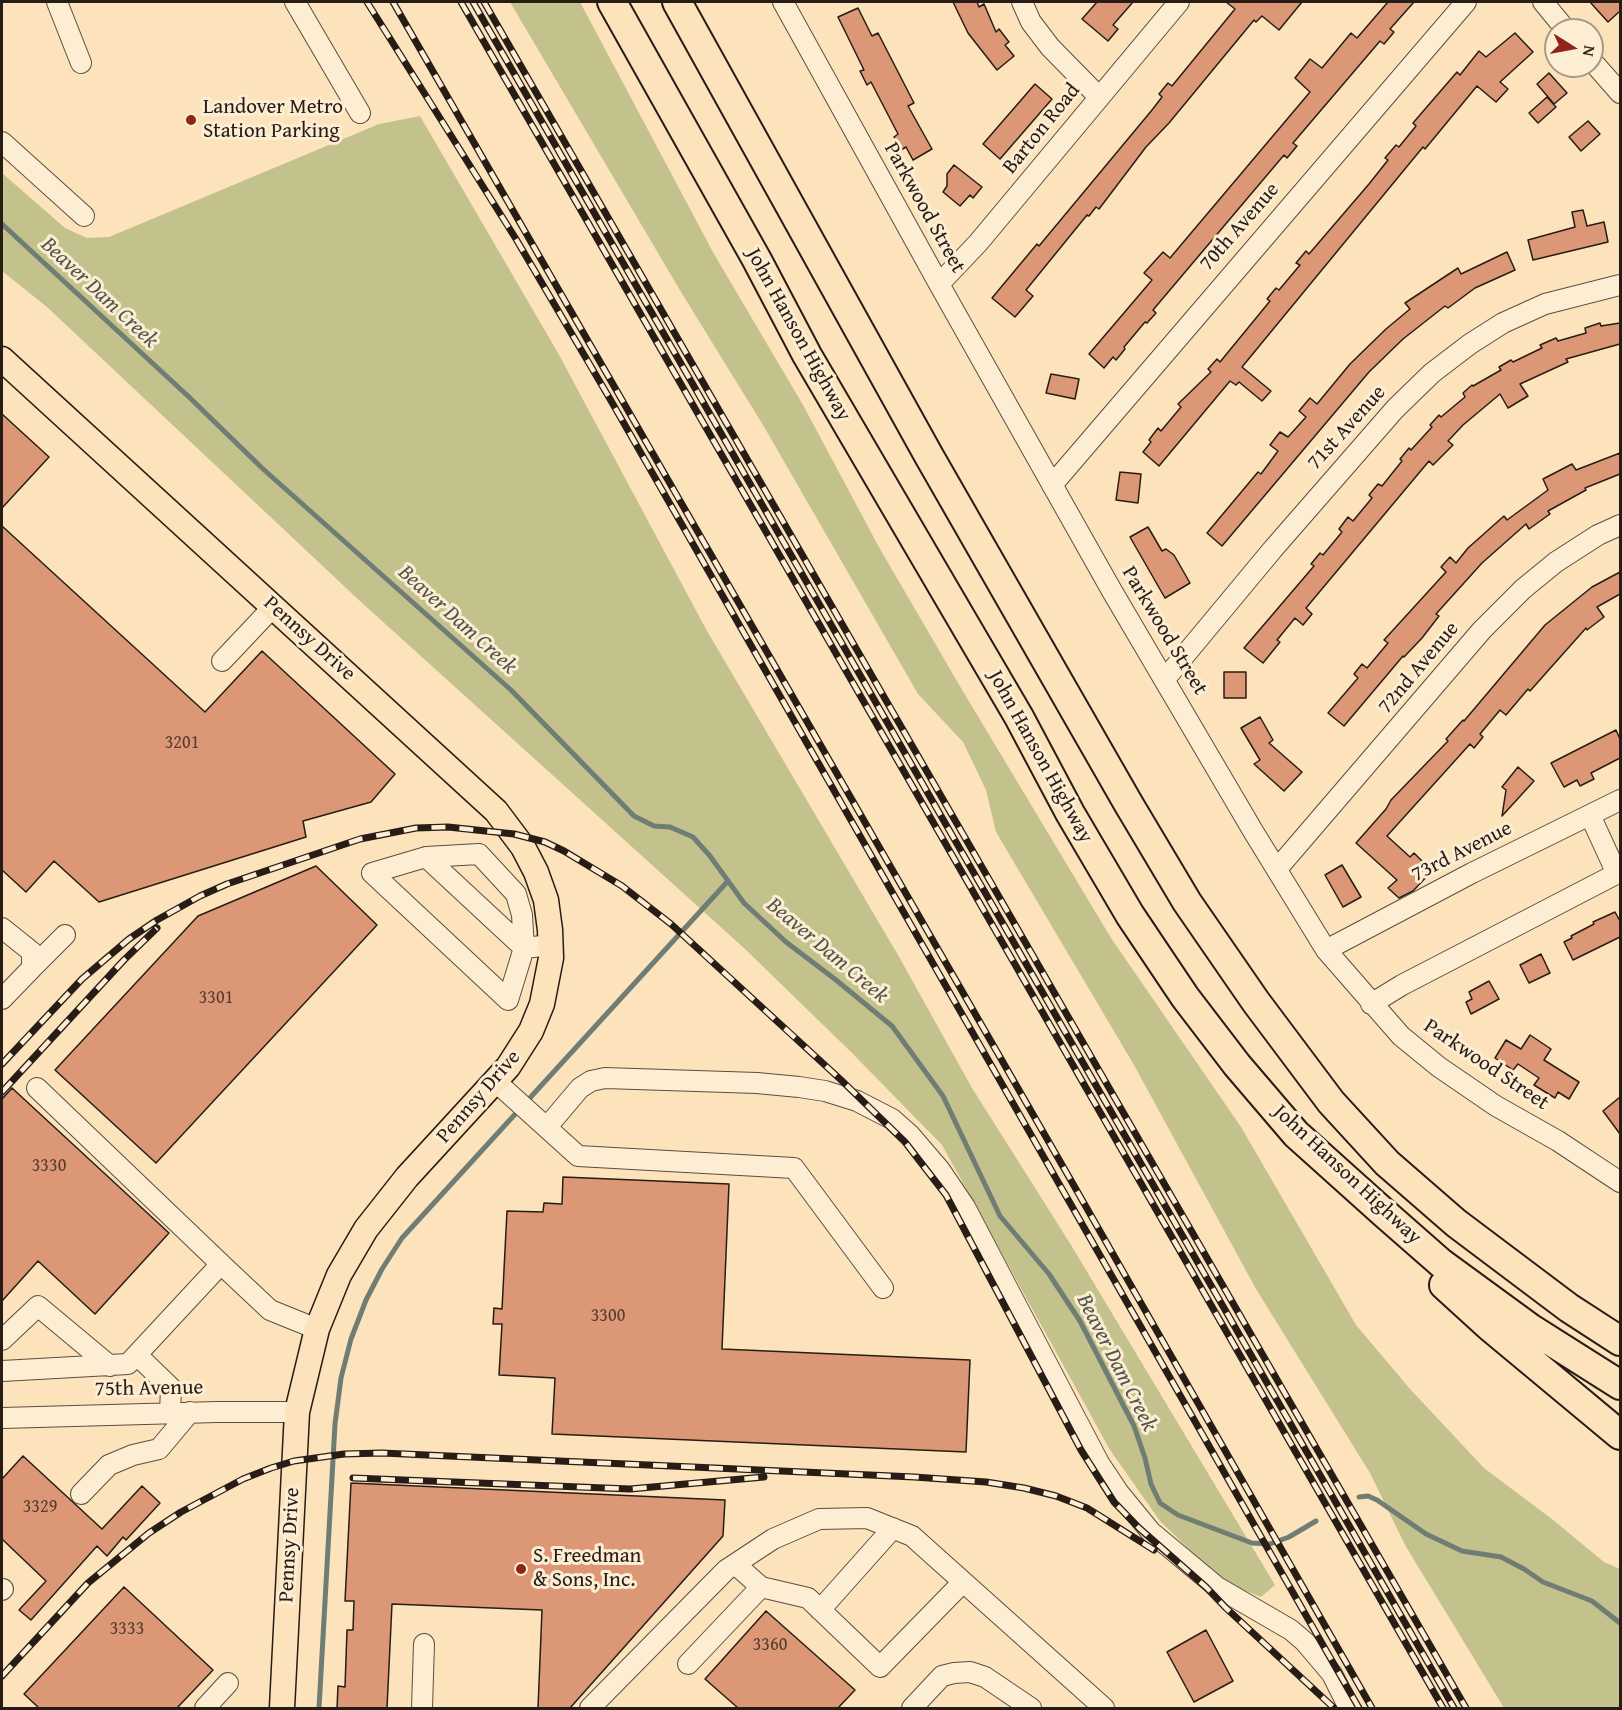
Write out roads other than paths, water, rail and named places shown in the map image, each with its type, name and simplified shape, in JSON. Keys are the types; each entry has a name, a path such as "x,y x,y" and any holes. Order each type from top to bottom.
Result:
{"highway":[{"name":"John Hanson Highway","path":"612,2 757,260 807,356 1014,709 1070,813 1130,915 1185,997 1237,1065 1296,1134 1340,1174 1441,1263 1530,1329 1620,1385"},
{"name":"John Hanson Highway","path":"676,2 929,456 1128,803 1187,902 1256,1002 1331,1102 1388,1163 1465,1230 1569,1308 1620,1341"},
{"path":"1340,1174 1422,1266 1489,1326 1620,1435"}],"main road":[{"name":"Pennsy Drive","path":"2,359 476,792 507,824 523,847 537,872 546,900 551,945 550,973 537,1019 525,1043 495,1081 407,1177 366,1229 339,1275 317,1329 297,1412 282,1708"}],"street":[{"path":"57,2 81,63"},
{"path":"295,2 360,114"},
{"name":"Parkwood Street","path":"783,2 1052,485 1326,950 1401,1036 1439,1067 1496,1106 1618,1177"},
{"path":"1022,2 1031,22 1050,47 1099,97"},
{"name":"Barton Road","path":"939,284 978,243 1179,2"},
{"name":"70th Avenue","path":"1052,485 1466,2"},
{"path":"1543,2 1556,18"},
{"path":"1604,75 1620,93"},
{"path":"2,142 84,216"},
{"name":"71st Avenue","path":"1165,679 1273,549 1395,409 1432,374 1503,322 1545,304 1620,285"},
{"name":"72nd Avenue","path":"1277,869 1482,630 1523,589 1556,562 1598,534 1620,525"},
{"path":"222,661 273,607"},
{"name":"73rd Avenue","path":"1326,950 1620,800"},
{"path":"1371,1004 1402,985 1619,873 1590,814"},
{"path":"478,854 516,894 522,915 524,948 508,1000 372,873 426,857 478,854"},
{"path":"426,857 524,948 551,945"},
{"path":"2,928 32,952 32,968"},
{"path":"2,999 65,935"},
{"path":"541,1122 580,1088 591,1081 605,1078 758,1083 799,1087 844,1096 892,1119 940,1170 965,1207 1099,1463 1125,1501 1151,1532 1217,1587 1298,1636 1323,1661 1349,1708"},
{"path":"495,1081 579,1156 794,1168 883,1288"},
{"path":"37,1088 270,1310 317,1329"},
{"path":"2,1371 128,1364 138,1356 221,1264"},
{"path":"2,1340 38,1306 110,1366"},
{"path":"81,1494 109,1465 134,1455 159,1449 180,1412 171,1388 138,1356"},
{"name":"75th Avenue","path":"2,1418 180,1412 297,1412"},
{"path":"590,1708 717,1578 735,1564 773,1539 819,1519 867,1518 912,1536 1104,1708"},
{"path":"820,1610 893,1528"},
{"path":"735,1564 761,1587 808,1598 880,1667 963,1582"},
{"path":"688,1664 761,1587"},
{"path":"422,1708 424,1644"},
{"path":"912,1708 942,1676 970,1672 985,1677 1031,1708"},
{"path":"206,1708 228,1683"}],"waterway":[{"name":"Beaver Dam Creek","path":"2,224 189,397 262,468 511,690 634,816 654,826 670,827 693,837 710,856 744,903 786,942 892,1026 943,1096 1000,1216 1049,1274 1080,1321 1134,1426 1151,1484 1160,1503 1178,1515 1252,1543 1270,1544 1289,1537 1316,1521"},
{"path":"319,1708 335,1424 341,1378 351,1339 366,1300 402,1238 728,881"},
{"name":"Beaver Dam Creek","path":"1359,1497 1368,1496 1377,1500 1426,1534 1462,1551 1501,1557 1543,1582 1592,1601 1620,1623"}],"railway":[{"path":"367,2 516,239 610,399 1359,1708"},
{"path":"393,2 1372,1708"},
{"path":"461,2 1443,1708"},
{"path":"473,2 1454,1708"},
{"path":"484,2 1466,1708"},
{"path":"2,1064 82,979 129,939 157,920 227,884 360,839 416,828 448,827 514,834 545,842 564,851 622,886 671,924 905,1142 946,1195 1081,1450 1114,1502 1139,1528 1206,1587 1334,1708"},
{"path":"2,1092 124,960 157,928"},
{"path":"2,1676 88,1583 149,1533 181,1512 243,1479 271,1468 294,1461 344,1454 382,1453 986,1482 1056,1496 1087,1508 1154,1550"},
{"path":"353,1478 630,1489 764,1477"}],"place":[{"name":"Landover Metro Station Parking","path":"191,120"},
{"name":"S. Freedman & Sons, Inc.","path":"521,1569"}]}
